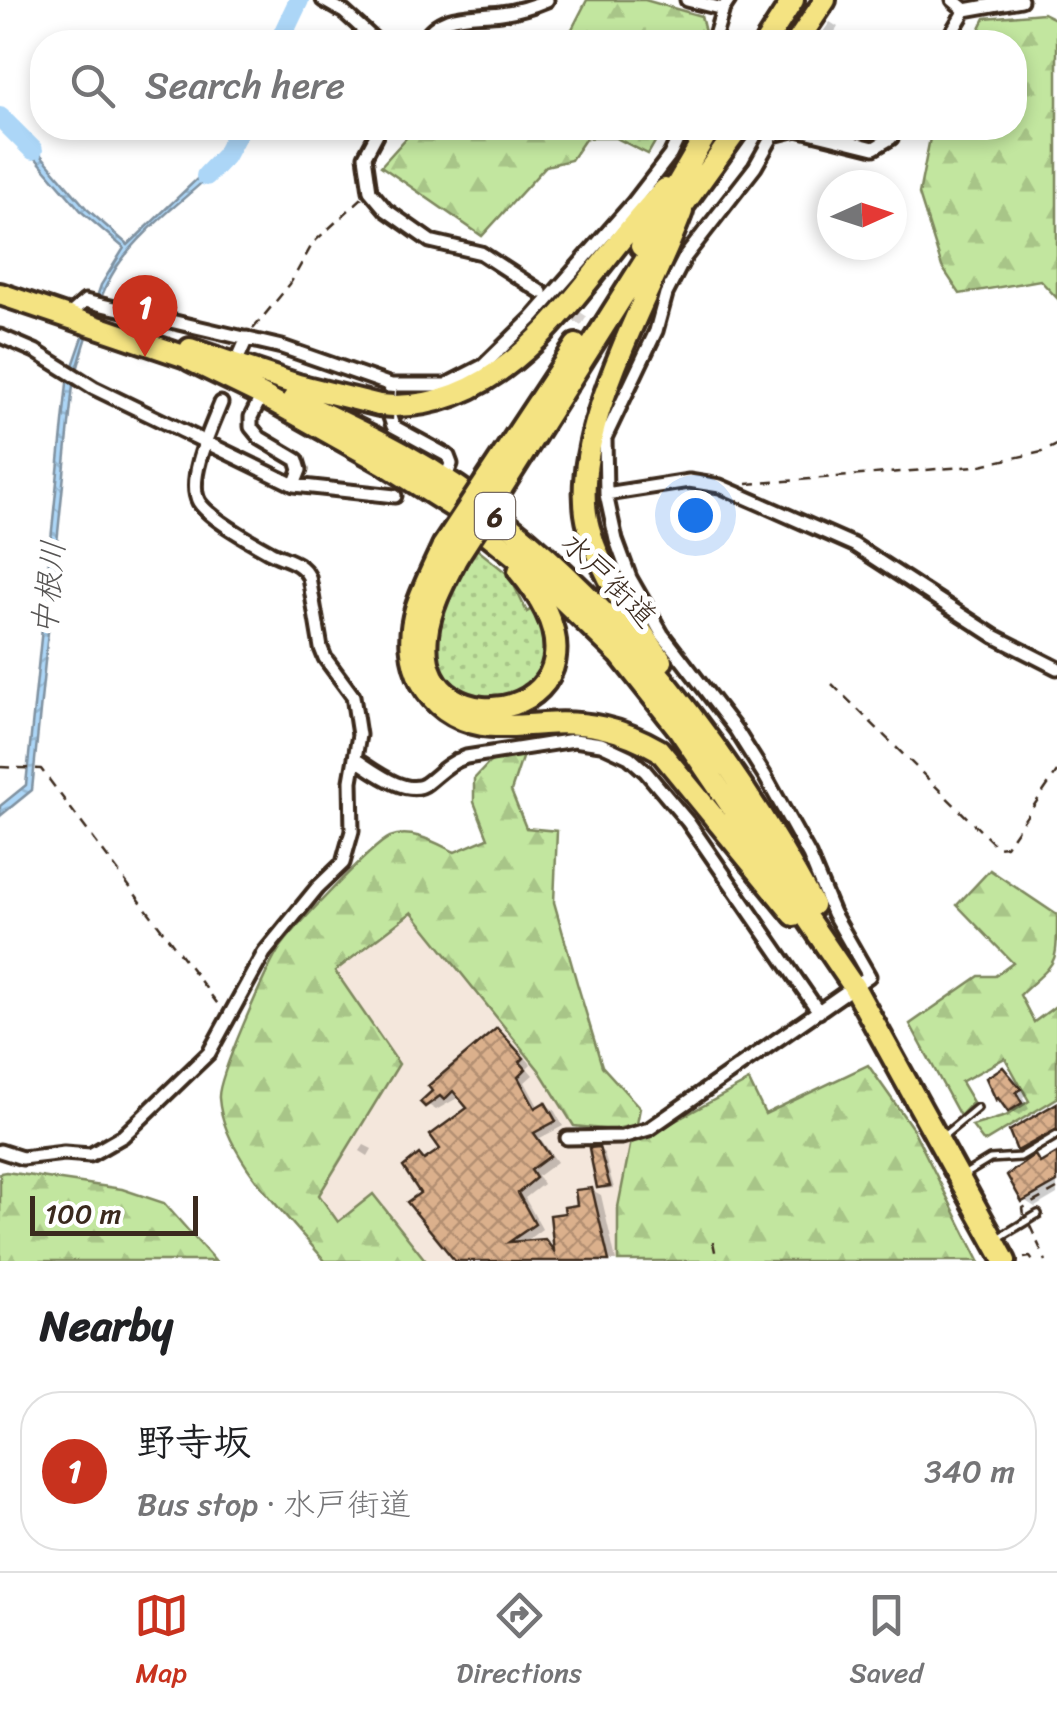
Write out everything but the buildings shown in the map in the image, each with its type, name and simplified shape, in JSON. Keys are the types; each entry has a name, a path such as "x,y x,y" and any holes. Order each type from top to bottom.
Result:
{"highway":[{"path":"774,30 793,0"},
{"path":"805,30 825,0"},
{"path":"494,485 702,140"},
{"path":"732,140 657,242 450,552 416,610 411,658 428,696 452,714 483,725 595,724 632,735 659,750 752,868 824,944"},
{"path":"149,346 185,347 298,385 388,399 451,398 487,382 504,369 572,299 649,204 684,169"},
{"path":"682,211 593,431 586,465 588,526 610,583 701,720 728,768"},
{"name":"水戸街道","path":"0,294 190,360 262,396 455,508 528,566 620,656 678,728 854,987"},
{"name":"水戸街道","path":"190,360 211,364 289,397 404,454 508,525 604,612 666,682 728,768 807,893 854,987 994,1240 1015,1260"},
{"path":"421,487 514,565 550,616 555,631 554,660 536,694 525,702 500,708 466,705 452,700 435,677 426,656 427,635 450,552"}],"street":[{"path":"323,0 364,30"},
{"path":"432,30 456,15 502,13 548,0"},
{"path":"688,0 726,5 717,30"},
{"path":"953,0 966,10"},
{"path":"954,30 966,10 1021,0"},
{"path":"374,140 365,156 370,190 386,210 430,241 481,253 542,292"},
{"path":"68,316 85,301 248,338 388,399 446,385 484,366 500,351 634,203 677,140"},
{"path":"567,1138 622,1136 648,1129 869,976 833,913 809,855 736,730 662,634 630,578 616,540 606,494 604,438 638,359 656,332 666,294 685,258 756,167 770,140"},
{"path":"842,140 874,148 888,140"},
{"path":"0,336 35,351 94,388 294,485 395,496"},
{"path":"240,354 248,338"},
{"path":"262,396 251,417 251,428 260,438 297,460 300,470 294,485"},
{"path":"388,399 390,421 397,430 448,456 451,464 444,480"},
{"path":"0,1152 22,1158 64,1152 90,1155 111,1145 209,1054 264,953 343,864 352,831 351,781 359,735 355,703 321,648 309,577 304,568 230,526 199,501 196,486 206,440 220,403"},
{"path":"606,494 689,481 720,486 854,545 994,636 1057,668"},
{"path":"356,758 379,774 418,788 449,763 466,757 574,740 600,744 629,757 645,770 688,822 819,1012"}],"lane":[{"path":"939,1140 978,1108"},
{"path":"960,1178 990,1159 1020,1156 1057,1135"},
{"path":"994,1240 1038,1214"}],"path":[{"path":"248,338 290,284 313,243 370,190"},
{"path":"720,486 976,466 1042,452 1057,445"},
{"path":"832,684 997,847 1006,846 1057,772"},
{"path":"0,766 41,769 230,1020"},
{"path":"1046,1261 1023,1208 1057,1189"},
{"path":"712,1242 718,1261"},
{"path":"1015,1260 1030,1257 1034,1261"}],"shaded area":[{"path":"412,911 539,1071 574,1126 567,1133 567,1144 631,1141 618,1207 618,1261 426,1261 373,1195 337,1222 319,1195 398,1064 335,971"}],"green space":[{"path":"587,0 645,0 701,16 704,30 571,30"},
{"path":"1043,13 1057,20 1057,298 1040,280 960,294 942,267 919,194 930,140 1027,140 1027,30 979,30 985,18"},
{"path":"404,140 585,140 571,160 546,166 482,236 381,166"},
{"path":"620,140 656,140 648,154"},
{"path":"473,546 509,575 527,612 538,604 548,651 532,687 489,703 458,693 436,666 436,618"},
{"path":"502,755 523,755 511,791 526,828 557,831 554,902 602,1066 640,1108 637,1124 612,1130 574,1126 539,1070 412,912 335,971 399,1064 319,1195 338,1222 373,1194 426,1261 325,1261 245,1164 223,1120 220,1087 254,1001 285,941 367,855 390,837 406,834 455,852 488,838 474,802 474,779"},
{"path":"990,870 1057,915 1052,962 1020,995 1034,1022 1057,1005 1057,1098 984,1142 972,1126 1006,1116 1029,1101 1005,1058 961,1082 973,1102 960,1116 910,1024 979,976 995,976 1013,963 957,905"},
{"path":"868,1065 913,1129 979,1261 618,1261 618,1207 631,1141 749,1081 765,1114"},
{"path":"0,1173 122,1189 164,1203 215,1261 0,1261"}],"water":[{"path":"18,128 87,209 128,245 223,154 227,159 127,253 109,280 91,325 73,385 32,790 0,816 0,806 26,785 67,383 101,285 124,248 83,213 14,133"}],"waterway":[{"name":"中根川","path":"285,30 299,0"},
{"path":"0,117 33,150"},
{"name":"中根川","path":"206,176 234,140"}],"tunnel":[{"path":"561,306 635,355"}],"place":[{"name":"野寺坂","path":"145,357"}]}
